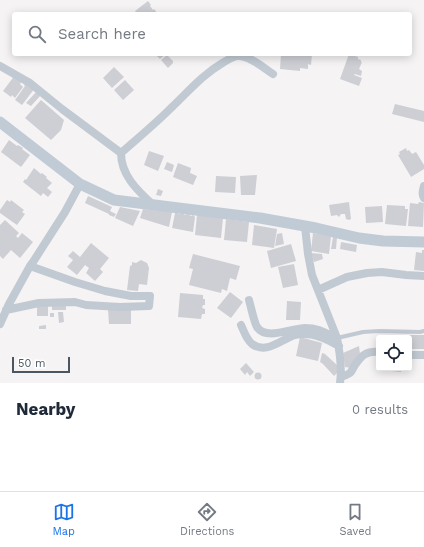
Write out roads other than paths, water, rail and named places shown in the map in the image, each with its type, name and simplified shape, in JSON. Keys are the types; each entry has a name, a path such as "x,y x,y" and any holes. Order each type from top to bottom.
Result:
{"main road":[{"path":"0,122 80,184 114,200 235,214 383,241 424,242"}],"street":[{"path":"121,153 194,85 231,58 239,56 249,59 273,74"},
{"path":"0,66 30,83 121,153 123,166 127,177 152,204"},
{"path":"0,324 30,266 65,212 80,184"},
{"path":"424,186 422,191 422,196 424,198"},
{"path":"305,226 312,275 338,342 340,380"},
{"path":"6,310 39,303 75,302 86,305 120,307 149,306 150,296 115,294 74,282 30,266"},
{"path":"318,290 347,277 367,273 382,272 424,276"},
{"path":"249,300 257,327 260,330 277,334 294,329 318,329 338,342"},
{"path":"241,325 252,344 256,346 273,346 292,336 304,334 316,335 338,342"},
{"path":"340,380 349,374 355,365 367,353 370,351 376,352"},
{"path":"412,355 424,355"}],"lane":[{"path":"338,342 364,332 424,331"}]}
